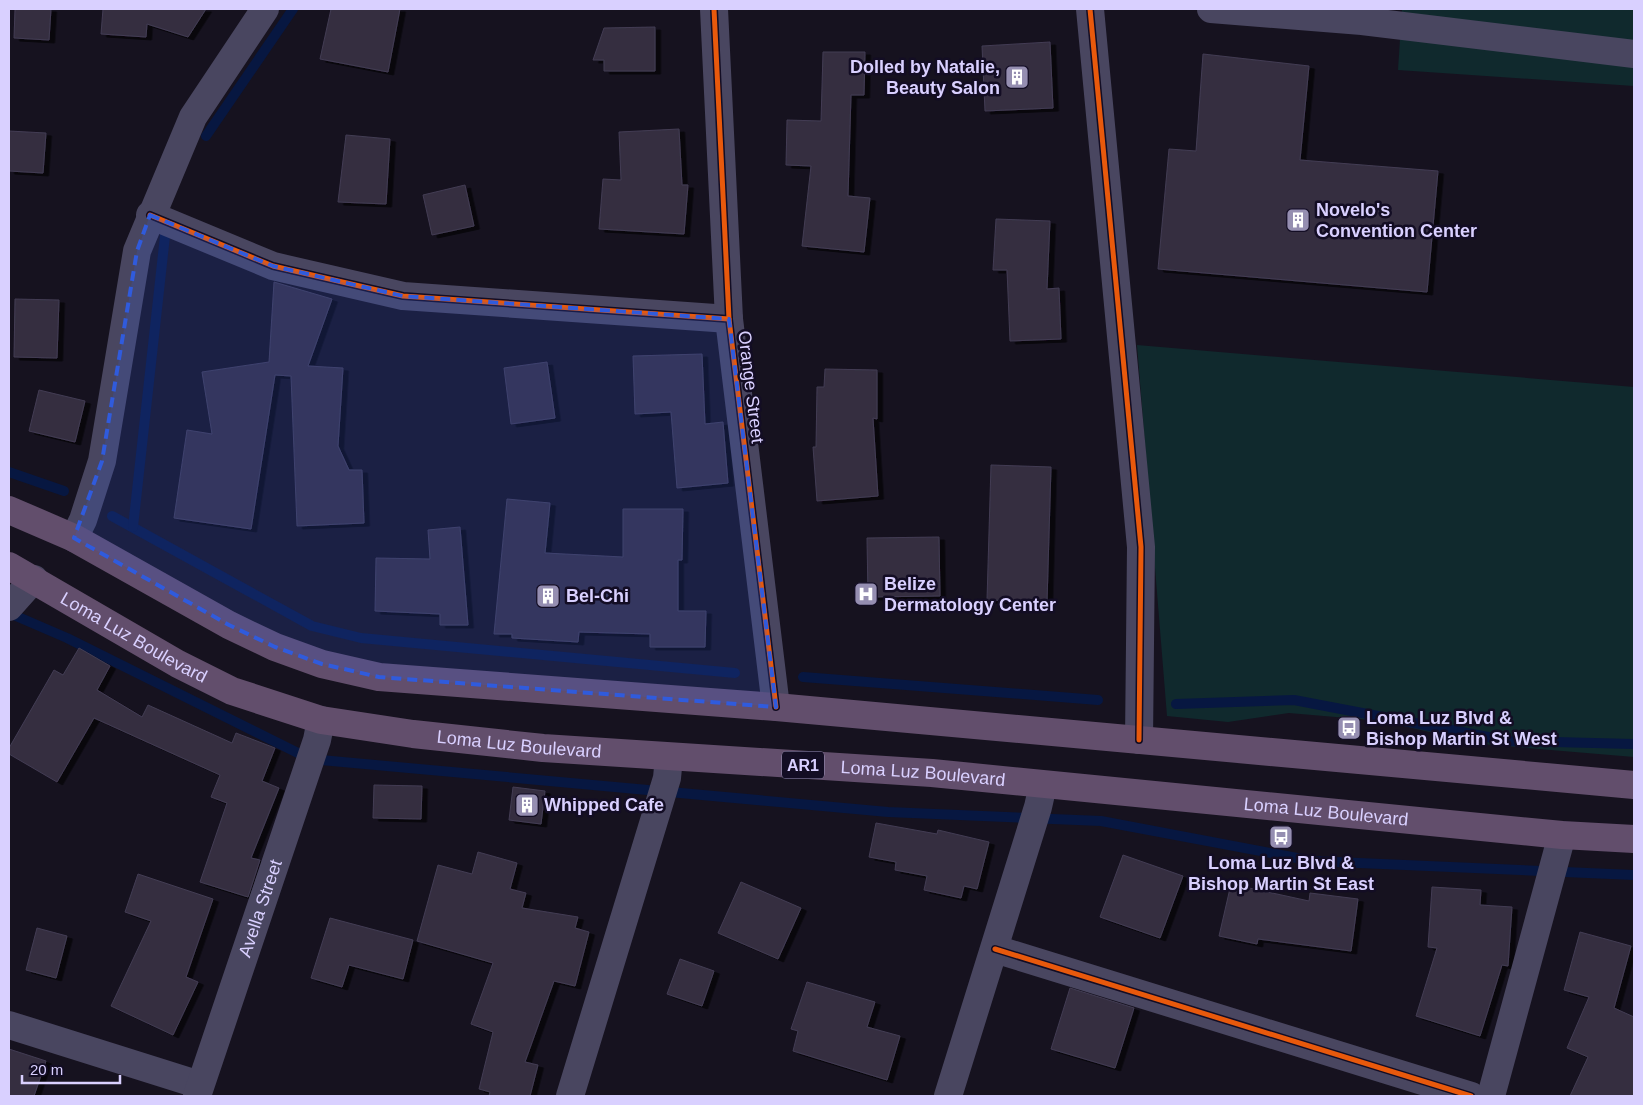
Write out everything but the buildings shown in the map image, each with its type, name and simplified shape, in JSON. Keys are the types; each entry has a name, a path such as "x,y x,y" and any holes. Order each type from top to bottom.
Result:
{"highway":[{"path":"9,510 74,538 229,625 275,648 322,664 380,677 776,707 1634,785"},
{"name":"Loma Luz Boulevard","path":"9,566 178,664 232,691 321,720 413,734 515,745 669,757 932,773 1562,835 1634,839"}],"street":[{"path":"74,538 83,520 102,461 137,251 150,215 193,117 265,9"},
{"name":"Orange Street","path":"714,9 728,319 776,707"},
{"path":"1090,9 1141,547 1140,740"},
{"path":"1211,9 1363,15 1634,54"},
{"path":"150,215 274,266 403,296 728,319"},
{"path":"9,607 34,579"},
{"name":"Avella Street","path":"198,1091 317,740 321,720"},
{"path":"570,1096 667,778 669,757"},
{"path":"948,1096 995,948 1043,785"},
{"path":"1491,1096 1562,835"},
{"path":"995,948 1471,1096"},
{"path":"9,1025 198,1091"}],"highlighted area":[{"path":"150,215 273,266 403,296 729,319 776,707 379,677 322,664 275,647 229,625 74,538 102,461 137,251"}],"green space":[{"path":"1402,9 1634,9 1634,86 1398,70"},
{"path":"1137,345 1634,387 1634,757 1481,744 1382,721 1289,713 1228,722 1167,716"}],"waterway":[{"path":"206,136 293,9"},
{"path":"133,527 166,227"},
{"path":"9,472 64,491"},
{"path":"112,516 312,626 361,638 735,673"},
{"path":"9,613 67,638 310,759 888,812 1101,821 1313,861 1634,875"},
{"path":"803,677 1098,700"},
{"path":"1176,704 1294,700 1509,741 1634,744"}],"cycle path":[{"path":"714,9 729,319 776,707"},
{"path":"1090,9 1141,547 1139,740"},
{"path":"150,215 273,266 403,296 729,319"},
{"path":"995,949 1471,1096"}],"place":[{"name":"Dolled by Natalie, Beauty Salon","path":"1017,77"},
{"name":"Novelo's Convention Center","path":"1298,220"},
{"name":"Belize Dermatology Center","path":"866,594"},
{"name":"Bel-Chi","path":"548,596"},
{"name":"Loma Luz Blvd & Bishop Martin St West","path":"1349,728"},
{"name":"Whipped Cafe","path":"527,805"},
{"name":"Loma Luz Blvd & Bishop Martin St East","path":"1281,837"}]}
